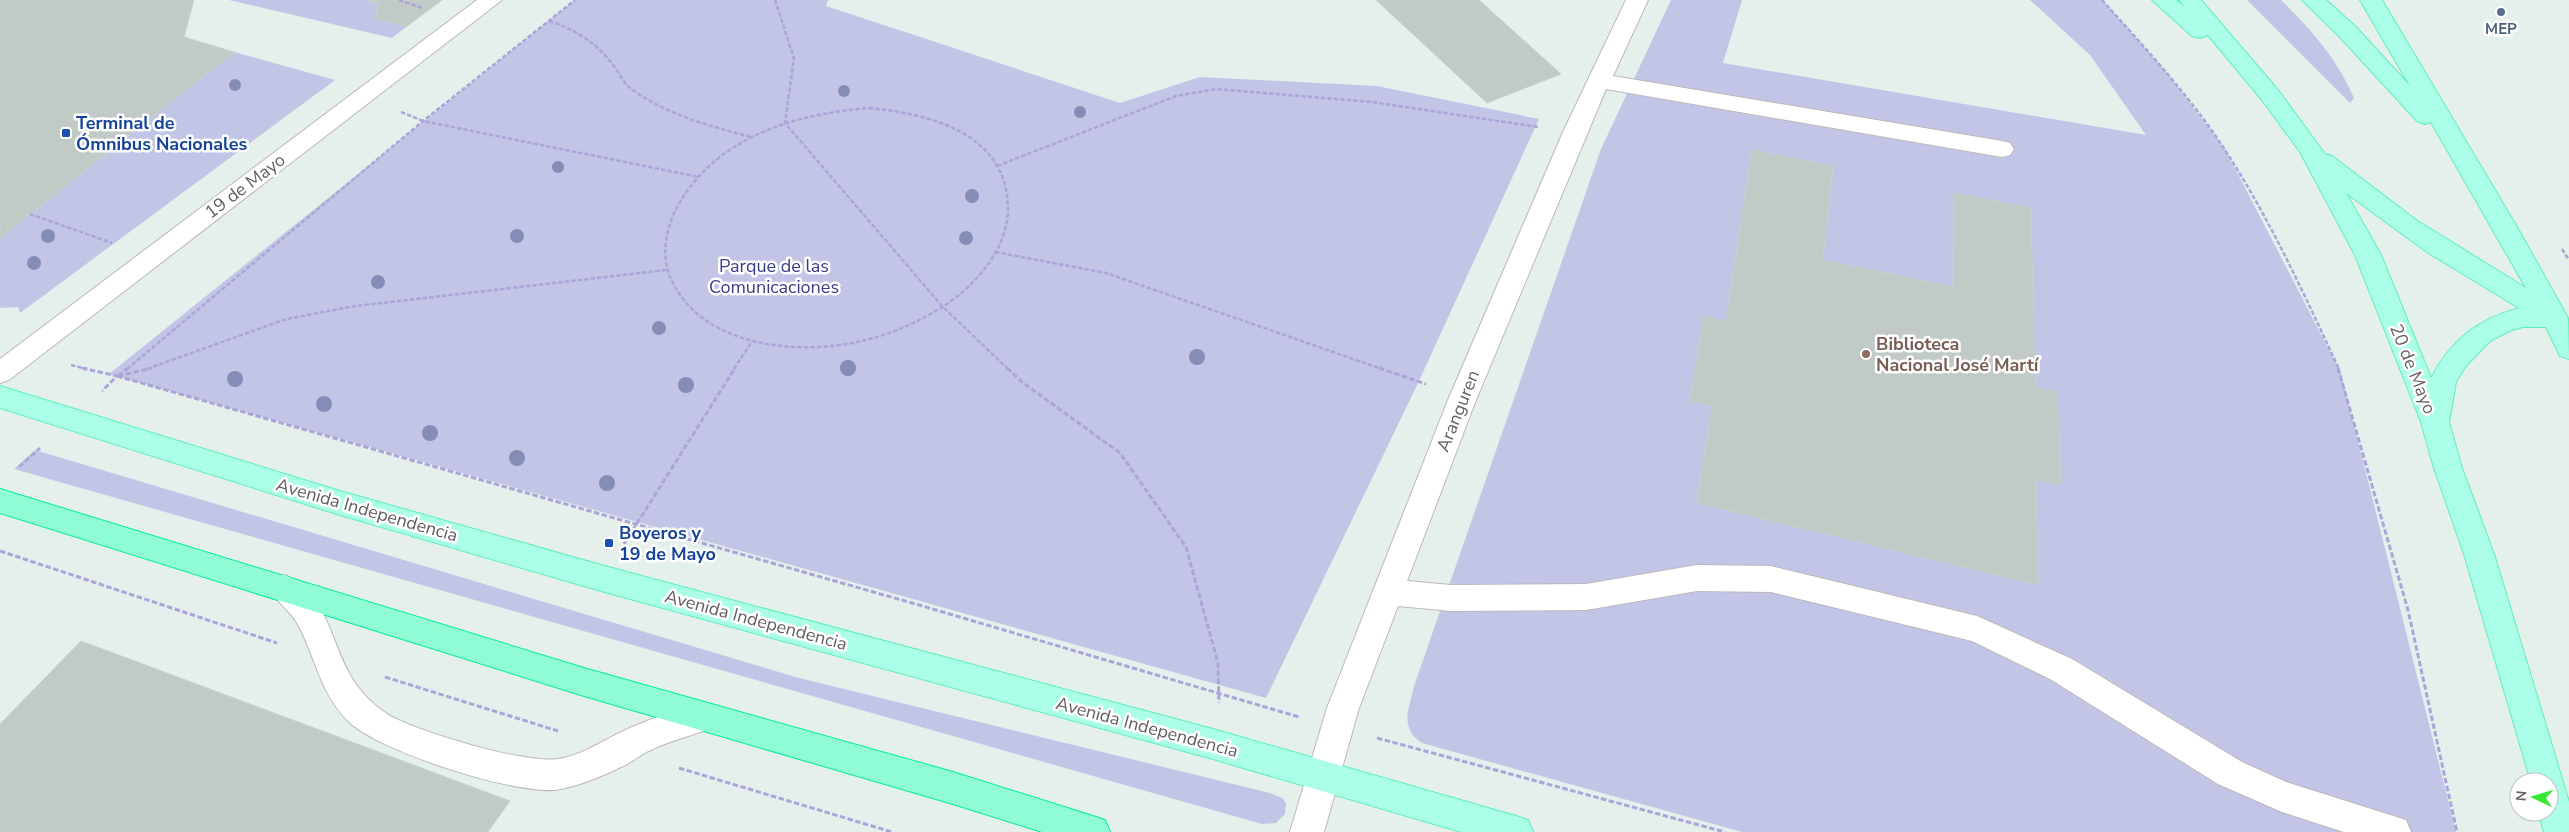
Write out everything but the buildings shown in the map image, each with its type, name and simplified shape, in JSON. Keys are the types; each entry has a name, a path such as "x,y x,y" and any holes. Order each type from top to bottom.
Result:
{"highway":[{"path":"0,501 584,682 953,788 1093,832"}],"main road":[{"path":"2163,0 2244,67"},
{"name":"20 de Mayo","path":"2190,0 2244,67 2270,95 2310,149 2368,255 2435,422 2448,468 2480,554 2543,772"},
{"path":"2313,0 2347,31 2466,161"},
{"path":"2371,0 2562,319 2569,349"},
{"path":"2310,149 2347,182 2449,256 2562,319"},
{"path":"2435,422 2443,380 2456,360 2481,334 2501,323 2524,317 2562,319"},
{"name":"Avenida Independencia","path":"0,396 340,503 601,578 1213,744 1516,832"}],"street":[{"name":"19 de Mayo","path":"0,373 491,0"},
{"name":"Aranguren","path":"1307,832 1337,727 1386,592 1462,400 1575,132 1637,0"},
{"path":"1600,81 2002,149"},
{"path":"1386,592 1451,598 1586,597 1697,578 1770,579 1976,629 2061,669 2230,773 2282,796 2394,832"},
{"path":"284,588 308,614 337,683 358,711 382,728 420,743 493,766 536,775 560,774 611,756 641,738 704,716"}],"path":[{"path":"399,0 423,8"},
{"path":"117,376 423,121 575,0"},
{"path":"775,0 794,58 785,123 942,306 1022,382 1120,453 1186,547 1218,663 1221,696 1213,744"},
{"path":"2102,0 2166,72 2225,149 2284,252 2341,373 2408,610 2457,832"},
{"path":"549,21 580,32 613,65 628,86 662,108 707,126 751,138"},
{"path":"997,166 1176,96 1216,90 1372,102 1575,132"},
{"path":"363,97 423,121 698,177"},
{"path":"869,108 910,112 928,117 961,131 987,152 997,166 1004,181 1008,198 1008,216 995,252 974,280 942,306 892,332 835,346 806,348 752,341 726,332 705,320 688,306 674,288 667,270 666,238 676,207 698,177 723,155 751,138 785,123 848,109 869,108"},
{"path":"30,214 116,244"},
{"path":"995,252 1106,273 1419,381 1462,400"},
{"path":"117,376 162,365 245,332 286,319 355,306 505,287 667,270"},
{"path":"601,578 752,341"},
{"path":"117,376 1004,630 1221,696 1725,832"},
{"path":"0,551 328,660 892,832"}],"green space":[{"path":"229,0 367,0 379,4 375,18 406,27 392,38"},
{"name":"Parque de las Comunicaciones","path":"575,0 828,0 826,6 1120,103 1200,77 1377,86 1539,119 1419,381 1266,698 109,374"},
{"path":"1671,0 1742,0 1723,63 2146,135 2090,55 2030,0 2102,0 2166,72 2225,149 2341,373 2456,832 1742,832 1422,743 1415,737 1410,731 1408,724 1408,710 1414,686 1601,149"},
{"path":"2247,0 2281,0 2292,11 2332,58 2354,98 2350,103"},
{"path":"234,52 335,80 20,313 18,307 0,308 0,238"},
{"path":"35,450 799,678 1270,793 1282,798 1286,803 1285,814 1276,823 1262,824 14,469"}],"place":[{"name":"MEP","path":"2501,12"},
{"name":"Terminal de Ómnibus Nacionales","path":"66,133"},
{"name":"Biblioteca Nacional José Martí","path":"1866,354"},
{"name":"Boyeros y 19 de Mayo","path":"609,543"}]}
